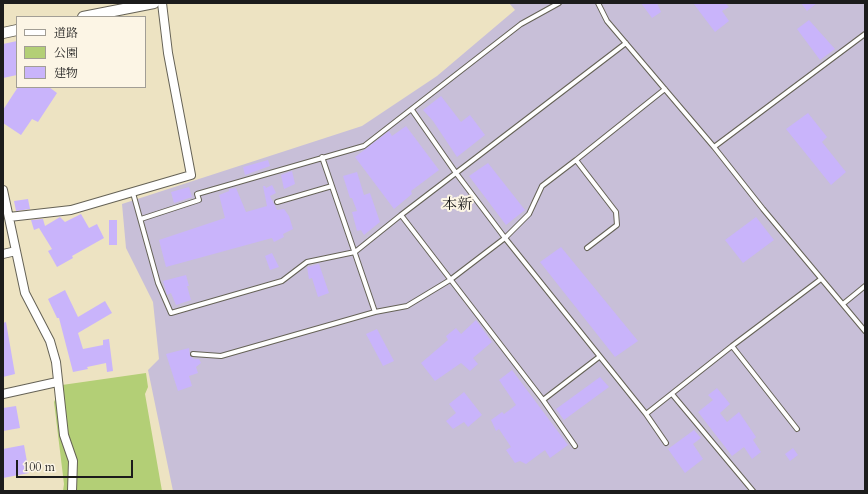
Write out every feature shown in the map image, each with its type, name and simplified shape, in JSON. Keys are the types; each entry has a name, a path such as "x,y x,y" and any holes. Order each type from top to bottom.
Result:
{"street":[{"path":"88,16 154,3"},
{"path":"9,217 71,210 191,175 168,54 162,3"},
{"path":"3,33 16,30"},
{"path":"3,190 25,293 50,341 56,362 64,435 73,461 72,491"},
{"path":"3,254 16,252"},
{"path":"3,394 57,382"}],"lane":[{"path":"141,220 199,200 197,194 364,146 412,110 520,24 559,3"},
{"path":"598,3 607,21 714,147 865,331"},
{"path":"714,147 865,34"},
{"path":"133,193 158,282 171,313 282,281 306,262 355,252 401,215 626,43"},
{"path":"193,354 221,356 375,312 407,306 450,280 505,238 529,214 542,186 665,89"},
{"path":"412,110 456,173 505,238 646,414 666,443"},
{"path":"322,157 375,312"},
{"path":"576,160 616,212 617,225 587,248"},
{"path":"277,202 332,186"},
{"path":"401,215 543,400 575,446"},
{"path":"646,414 732,346 821,279"},
{"path":"843,304 865,286"},
{"path":"732,346 797,429"},
{"path":"543,400 599,357"},
{"path":"672,394 753,491"}],"shaded area":[{"path":"509,3 865,3 865,491 173,491 148,370 159,359 153,302 126,248 122,204 362,126 437,76 515,10"}],"green space":[{"path":"146,373 148,387 145,394 162,491 63,491 64,484 54,402 62,385"}],"building":[{"path":"641,3 657,3 661,12 652,18"},
{"path":"693,3 725,3 729,7 722,11 729,21 715,32"},
{"path":"801,3 817,3 807,11"},
{"path":"809,20 835,49 820,60 797,29"},
{"path":"16,41 16,75 3,78 3,44"},
{"path":"17,88 50,88 57,93 38,122 32,119 21,135 3,123 3,110"},
{"path":"441,96 461,122 470,115 485,135 457,157 433,121 423,110"},
{"path":"808,113 827,137 822,142 846,172 831,185 786,129"},
{"path":"406,126 439,170 411,191 412,194 394,209 355,157 389,131 392,136"},
{"path":"268,160 270,166 245,175 243,167"},
{"path":"488,163 525,210 506,225 469,176"},
{"path":"292,171 295,184 284,189 281,175"},
{"path":"357,172 364,195 370,193 380,222 364,235 361,230 357,231 352,212 357,211 352,198 350,198 343,176"},
{"path":"272,185 276,193 270,196 277,210 284,209 289,216 293,229 283,234 284,237 274,242 272,238 166,267 159,240 225,218 219,195 229,191 229,189 236,188 246,212 267,206 263,186 266,188"},
{"path":"189,187 192,197 174,203 171,192"},
{"path":"28,199 30,209 16,211 14,201"},
{"path":"81,214 89,228 97,224 104,238 72,256 73,258 57,267 48,251 52,249 39,228 34,230 31,220 43,219 45,226 60,217 65,222"},
{"path":"756,217 774,240 743,263 725,240"},
{"path":"109,220 117,220 117,245 109,245"},
{"path":"561,247 638,341 615,357 540,262"},
{"path":"272,253 279,267 270,270 265,256"},
{"path":"319,264 329,293 318,297 312,278 309,279 307,267"},
{"path":"186,275 191,300 176,305 171,293 167,295 163,281"},
{"path":"65,290 78,317 105,301 112,313 78,333 83,349 103,345 103,340 109,339 113,371 107,372 106,363 73,372 59,318 57,318 48,299"},
{"path":"476,320 492,342 473,358 478,364 470,371 461,363 435,381 421,363 448,340 446,336 456,328 461,334"},
{"path":"6,322 15,374 3,377 3,323"},
{"path":"377,329 394,361 383,366 366,334"},
{"path":"189,348 190,356 194,359 199,359 201,363 196,367 198,373 189,376 192,386 178,391 166,354"},
{"path":"512,370 568,445 550,458 545,450 526,464 520,461 515,463 506,450 511,447 499,429 496,431 491,420 502,412 504,414 516,405 499,380"},
{"path":"600,377 609,387 564,420 556,409"},
{"path":"717,388 730,404 720,413 727,422 739,412 756,437 753,440 761,452 752,459 744,447 732,456 698,412 713,400 708,395"},
{"path":"464,392 482,415 468,427 464,422 453,429 446,421 456,413 449,404"},
{"path":"16,406 20,428 3,431 3,408"},
{"path":"694,430 701,438 693,444 703,459 685,473 668,449"},
{"path":"24,445 29,473 3,478 3,449"},
{"path":"793,448 798,455 790,461 785,454"}],"district":[{"name":"本新","path":"457,206"}]}
